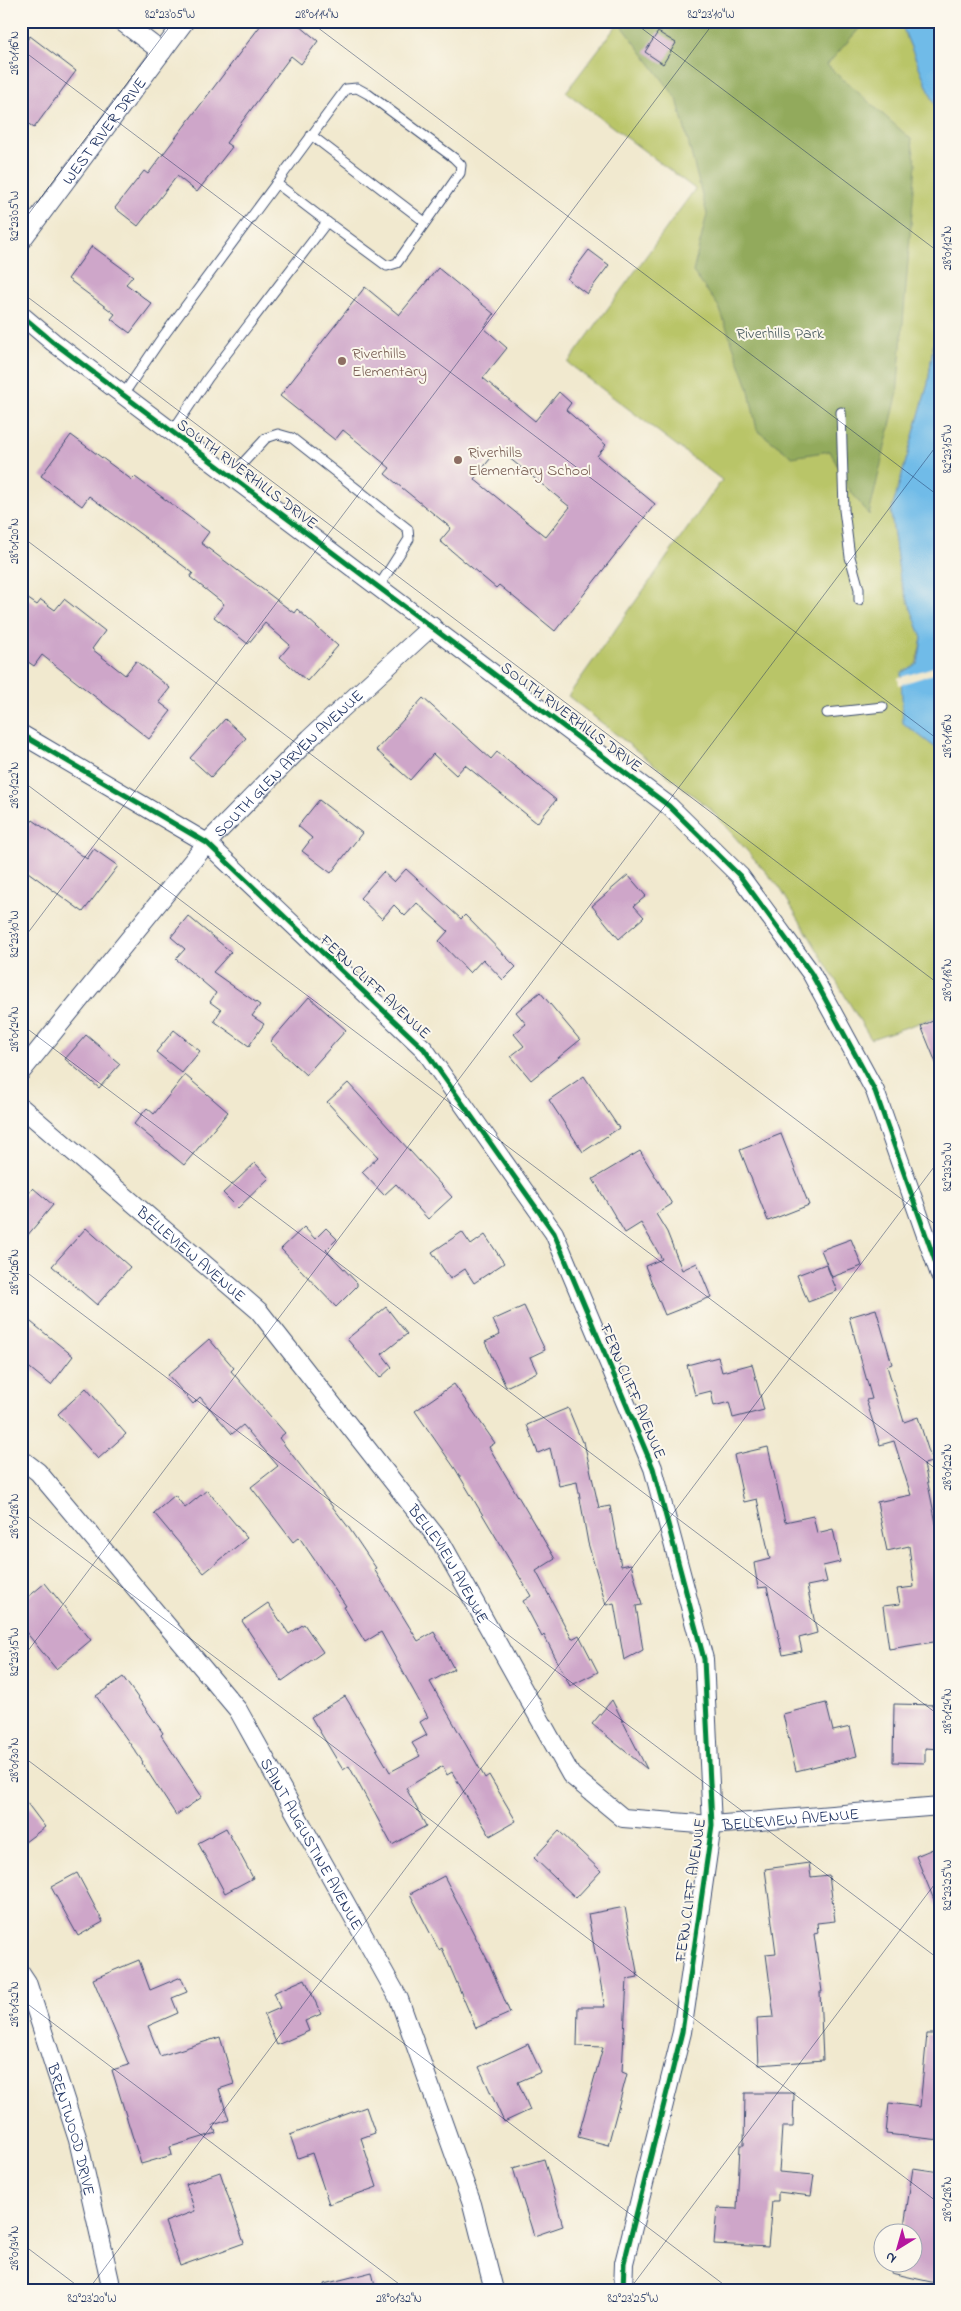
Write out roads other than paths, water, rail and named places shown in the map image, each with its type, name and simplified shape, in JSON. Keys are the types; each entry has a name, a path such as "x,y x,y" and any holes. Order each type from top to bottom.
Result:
{"street":[{"path":"121,21 162,52"},
{"name":"WEST RIVER DRIVE","path":"21,242 185,21"},
{"name":"SOUTH RIVERHILLS DRIVE","path":"21,315 53,342 669,806 740,876 811,973 875,1091 940,1275"},
{"name":"SOUTH GLEN ARVEN AVENUE","path":"21,1072 207,844 310,738 432,626"},
{"name":"FERN CLIFF AVENUE","path":"21,734 207,844 424,1049 554,1233 653,1468 704,1660 712,1825 682,2032 624,2263 623,2290"},
{"name":"BELLEVIEW AVENUE","path":"21,1107 259,1311 442,1544 571,1775 623,1818 712,1825 940,1806"},
{"name":"SAINT AUGUSTINE AVENUE","path":"21,1459 38,1472 238,1710 399,1999 472,2204 494,2290"},
{"name":"BRENTWOOD DRIVE","path":"21,1973 28,1982 78,2140 110,2281 110,2290"}],"lane":[{"path":"123,394 159,342 276,182 346,89 357,88 461,165 460,173 397,263 387,266 276,182"},
{"path":"311,135 425,222"},
{"path":"172,432 208,378 327,222"},
{"path":"841,412 844,510 850,557 859,589 859,600"},
{"path":"231,476 266,438 278,434 292,438 408,529 409,539 379,586"},
{"path":"827,713 883,707"}],"water":[{"path":"900,21 940,21 940,117"},
{"path":"940,294 940,751 903,723 901,673 918,663 922,638 900,579 891,513 928,384"}],"place":[{"name":"Riverhills Elementary","path":"342,361"},
{"name":"Riverhills Elementary School","path":"458,460"}],"park label":[{"name":"Riverhills Park","path":"780,332"}]}
